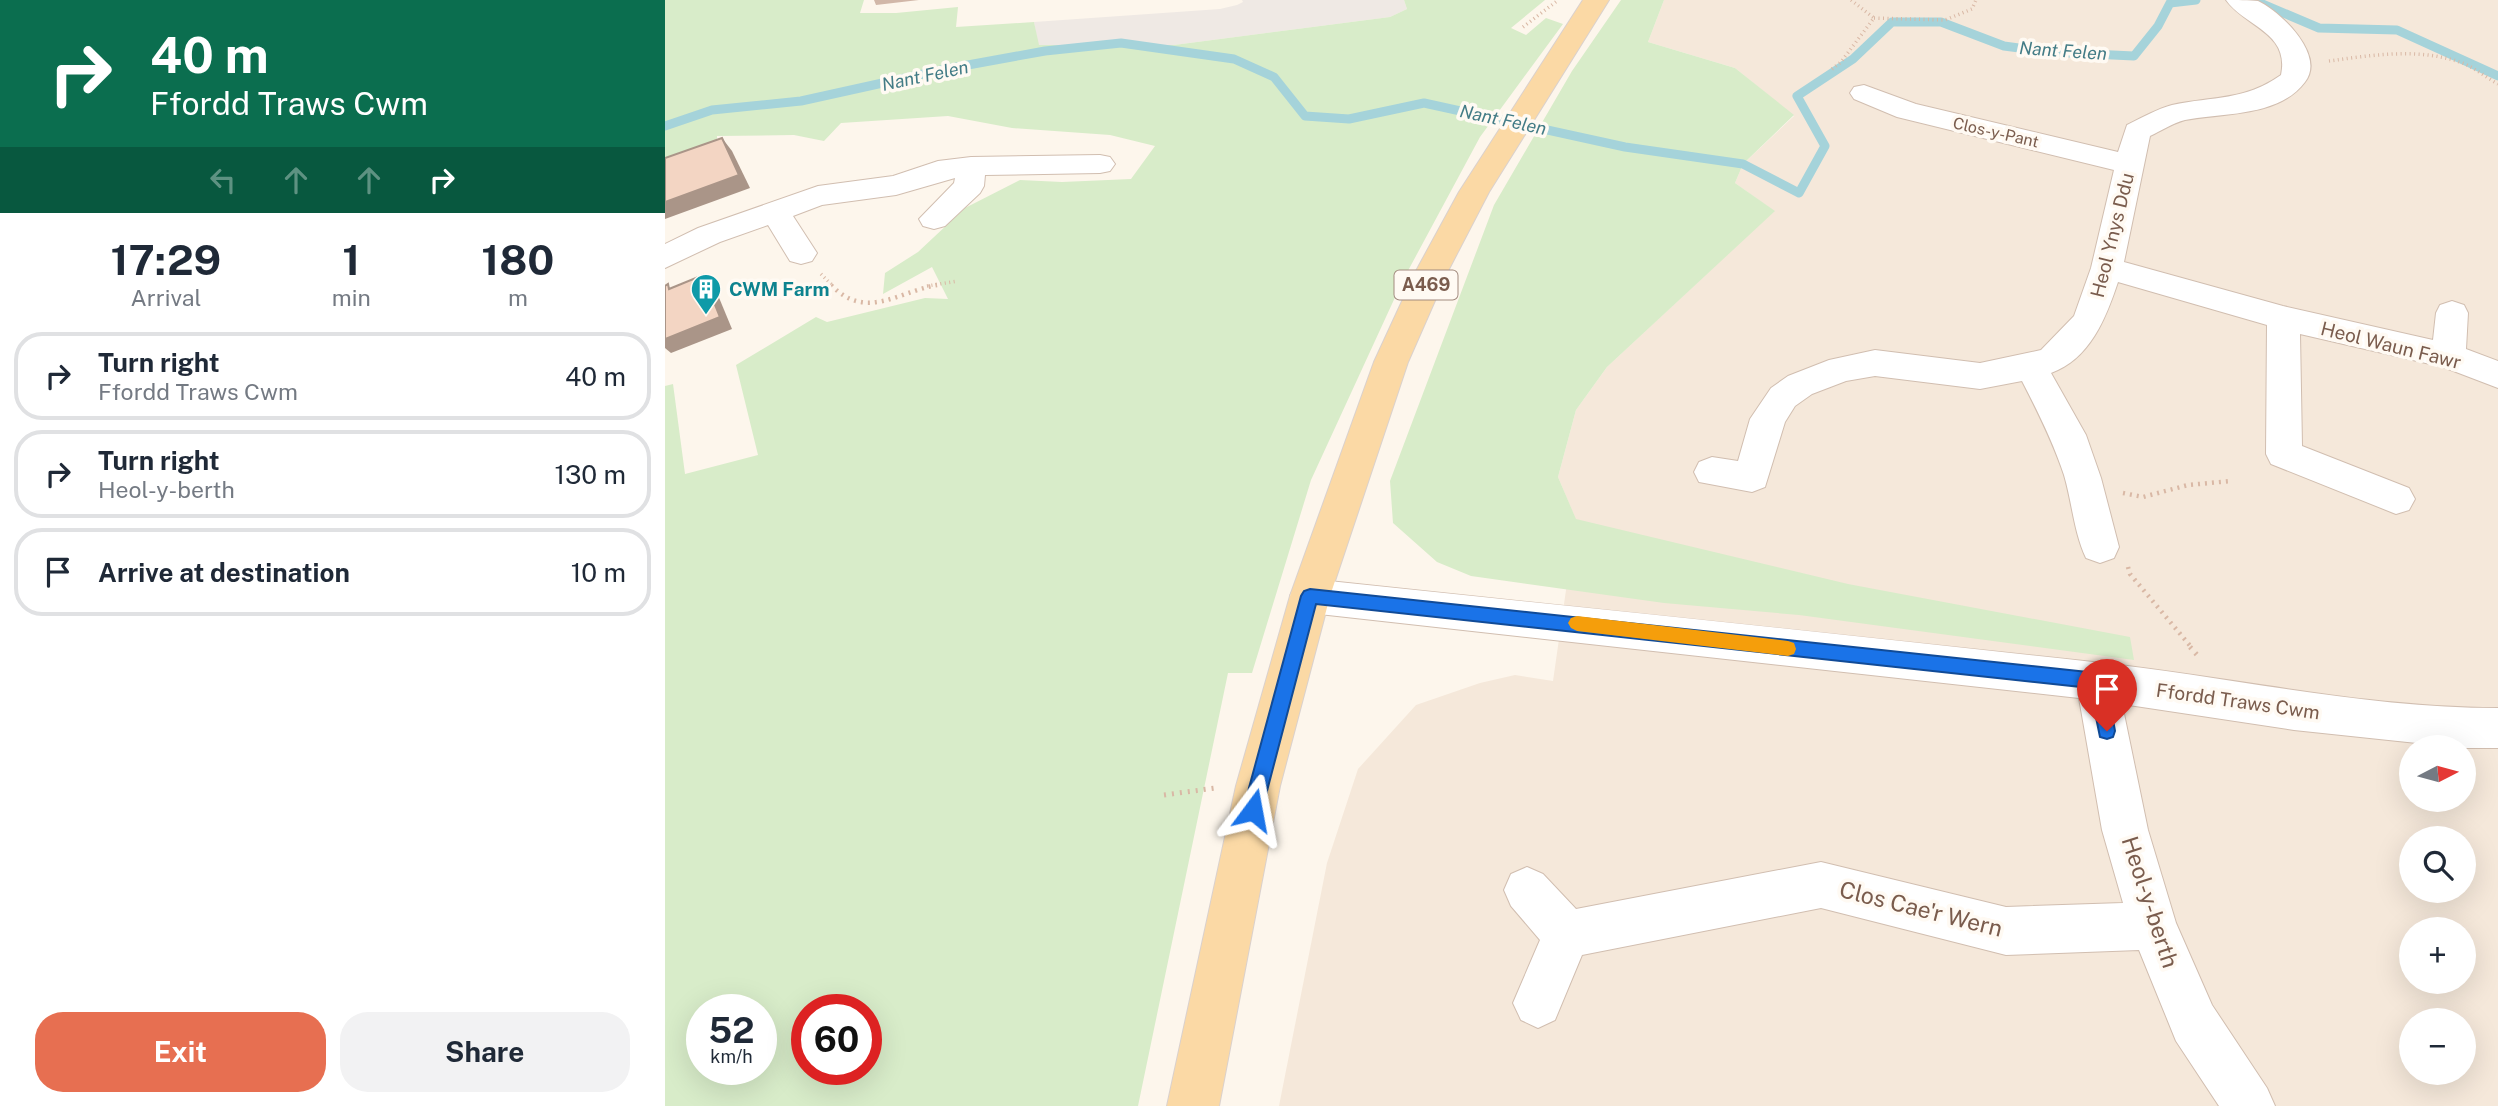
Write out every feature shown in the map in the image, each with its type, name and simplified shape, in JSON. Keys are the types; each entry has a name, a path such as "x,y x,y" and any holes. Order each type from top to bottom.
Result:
{"main road":[{"name":"A469","path":"1193,1106 1258,786 1310,596 1391,362 1432,271 1474,192 1596,0"}],"street":[{"path":"2239,0 2287,36 2297,58"},
{"name":"Heol Ynys Ddu","path":"1712,472 1752,477 1768,419 1783,397 1800,385 1841,369 1875,363 1980,376 2031,367 2053,359 2088,322 2107,268 2137,131 2155,120 2175,113 2244,104 2272,94 2294,78 2297,58"},
{"name":"Clos-y-Pant","path":"1864,93 1907,111 2129,164"},
{"path":"665,257 709,235 818,196 896,185 938,172 971,166 1100,164"},
{"path":"934,219 969,186 971,166"},
{"path":"775,211 801,253"},
{"name":"Heol Waun Fawr","path":"2107,268 2283,318 2449,356 2498,375"},
{"path":"2449,356 2452,313"},
{"path":"2283,318 2284,454 2396,499"},
{"path":"2031,367 2068,435 2083,478 2100,547"},
{"name":"Ffordd Traws Cwm","path":"1310,596 2097,681 2294,710 2463,728 2498,728"},
{"name":"Heol-y-berth","path":"2097,681 2125,830 2153,926 2194,1023 2249,1106"},
{"name":"Clos Cae'r Wern","path":"1567,934 1821,885 2006,931 2153,926"},
{"path":"1527,890 1567,934 1538,1003"}],"path":[{"path":"1523,27 1557,0"},
{"path":"1851,0 1874,18 1945,20 1972,9 1976,0"},
{"path":"1832,69 1841,62 1874,18"},
{"path":"2297,58 2337,61 2381,54 2417,54 2463,64 2498,84"},
{"path":"801,253 845,299 876,303 918,288 958,281"},
{"path":"2112,491 2143,498 2188,485 2231,481"},
{"path":"1164,795 1205,788 1258,786"}],"shaded area":[{"path":"1242,0 1404,0 1407,9 1390,17 1174,45 1038,45 1034,22 1220,9 1237,5 1243,2"},
{"path":"1664,0 2498,0 2498,1106 1279,1106 1327,863 1358,769 1416,705 1480,683 1515,675 1553,681 1576,520 1558,477 1576,410 1607,367 1774,211 1735,183 1743,164 1794,116 1735,68 1648,42"}],"green space":[{"path":"665,0 864,0 860,13 896,13 958,7 956,27 1034,22 1039,45 1174,45 1390,17 1407,9 1404,0 1545,0 1511,28 1526,35 1546,18 1563,24 1480,137 1403,280 1311,480 1252,673 1228,673 1138,1106 665,1106 665,386 673,384 685,474 758,455 736,365 816,317 827,322 925,298 948,299 932,267 883,294 885,273 918,252 965,208 1020,180 1062,182 1131,179 1155,146 1110,135 1012,128 948,116 841,123 824,141 794,135 717,136 717,150 665,169"},
{"path":"1621,0 1664,0 1648,42 1735,68 1794,115 1743,164 1735,183 1775,211 1607,367 1576,410 1558,477 1576,519 1848,584 2130,637 2134,660 1799,615 1664,603 1471,576 1437,562 1393,523 1390,481 1494,205 1572,71"}],"building":[{"path":"722,138 739,175 665,202 665,158"},
{"path":"703,275 720,317 665,339 665,286 668,284 669,289"}],"waterway":[{"name":"Nant Felen","path":"665,126 712,110 801,101 946,69 1045,51 1121,43 1234,59 1274,77 1305,116 1349,119 1424,103 1625,147 1743,164 1799,193 1825,146 1797,96 1853,59 1892,22 1941,22 2004,46 2049,52 2134,56 2158,26 2170,3 2196,0"},
{"name":"Nant Felen","path":"2253,0 2319,28 2397,30 2498,76"}],"slow traffic":[{"path":"1577,623 1788,649"}],"place":[{"name":"CWM Farm","path":"706,316"}],"route":[{"path":"1253,810 1310,596 2097,681 2107,731"}]}
